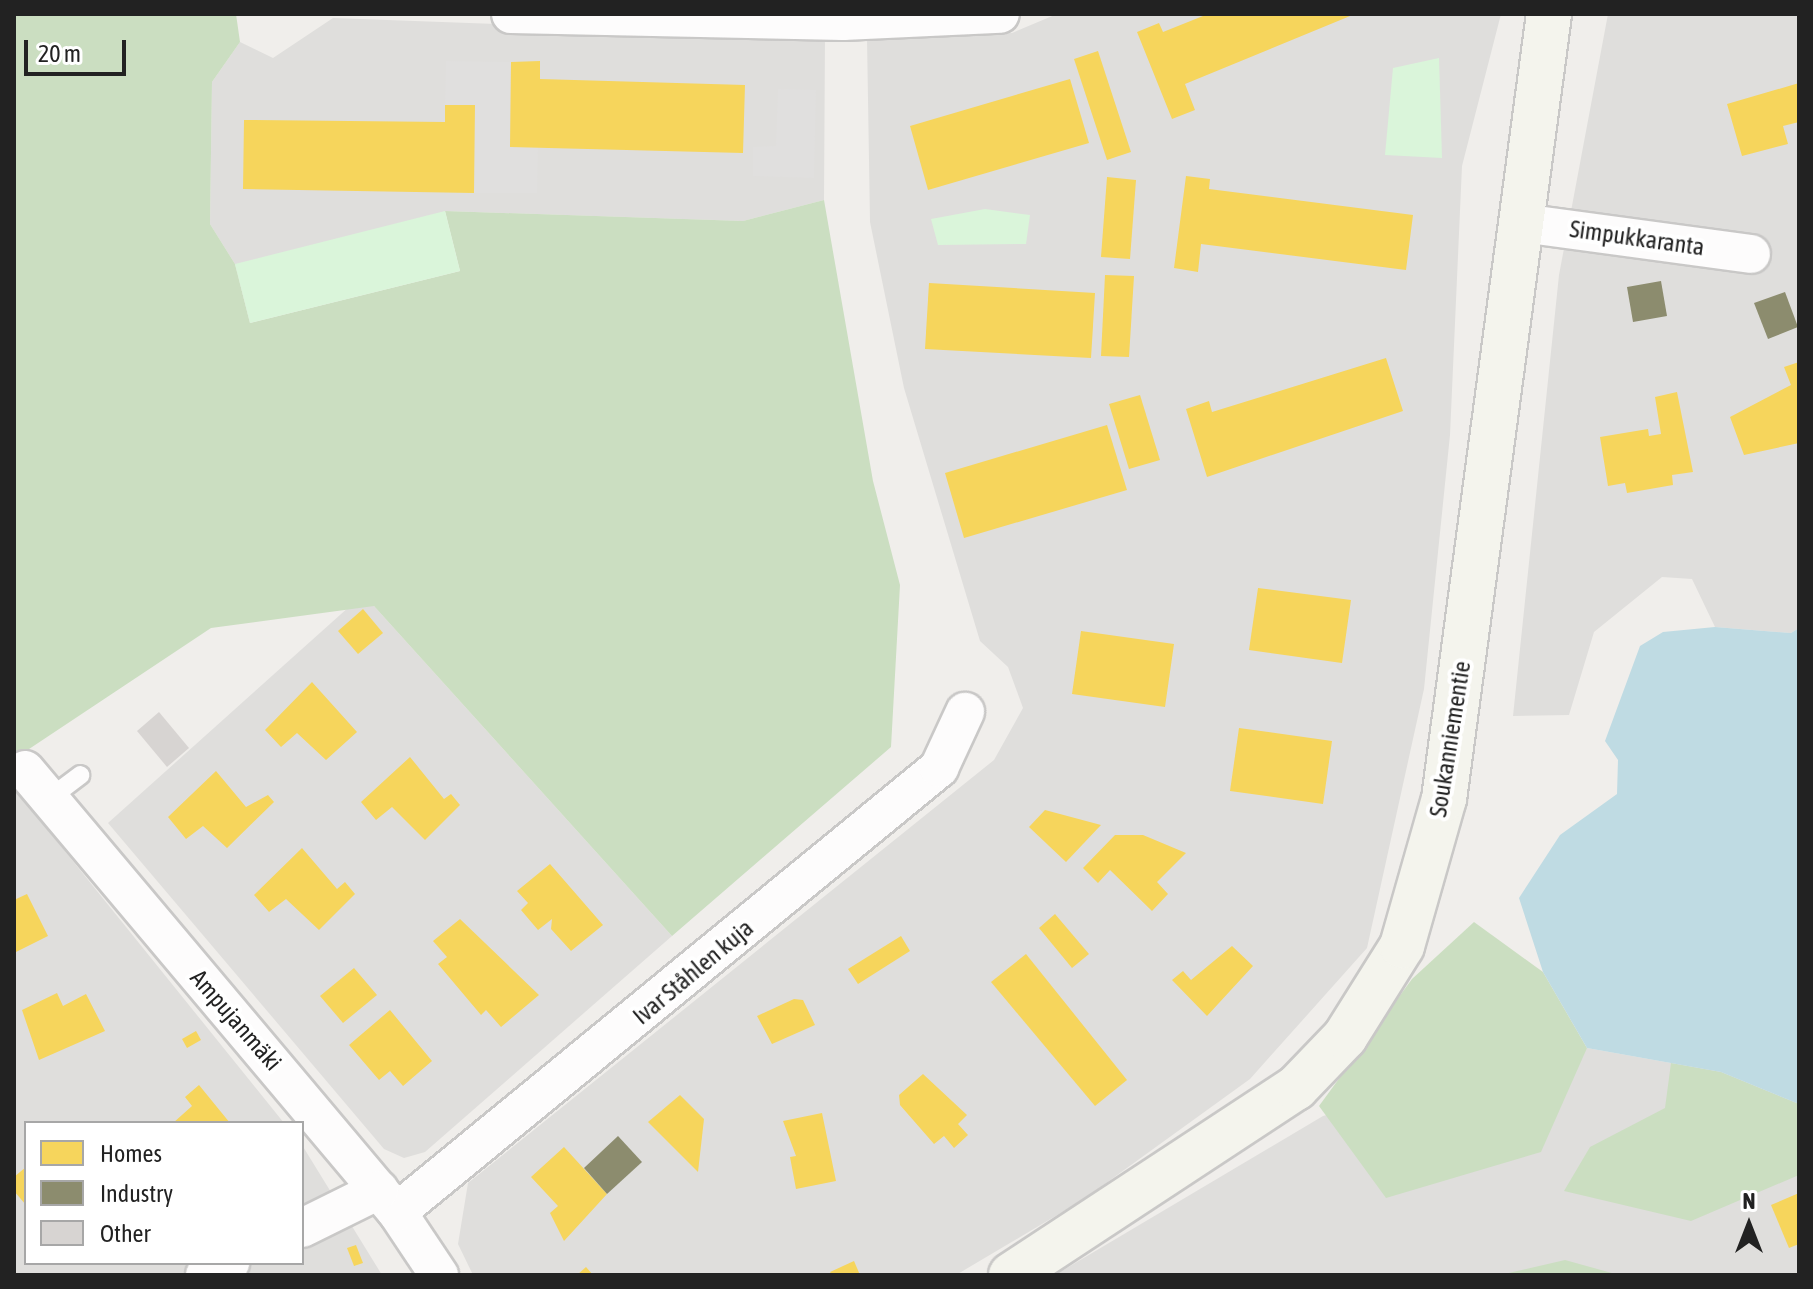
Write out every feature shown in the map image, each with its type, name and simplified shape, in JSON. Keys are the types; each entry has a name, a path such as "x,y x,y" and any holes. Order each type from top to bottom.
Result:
{"street":[{"path":"511,14 928,21 1000,14"},
{"name":"Soukanniementie","path":"1011,1275 1296,1088 1345,1037 1402,946 1444,799 1549,14"},
{"name":"Simpukkaranta","path":"1522,223 1751,254"},
{"name":"Ivar Ståhlen kuja","path":"304,1227 388,1201 939,768 965,712"},
{"name":"Ampujanmäki","path":"38,784 388,1201 439,1275"},
{"path":"205,1275 226,1265"}],"lane":[{"path":"38,784 80,775"}],"shaded area":[{"path":"1057,14 1501,14 1462,166 1450,435 1424,689 1367,948 1250,1079 1084,1199 956,1275 473,1275 458,1244 468,1183 994,760 1023,708 1008,667 980,641 904,388 870,222 867,38 1012,33"},
{"path":"1608,14 1799,14 1799,628 1791,633 1715,627 1692,579 1662,577 1594,632 1569,715 1513,716 1559,275"},
{"path":"333,18 825,36 824,200 743,221 446,211 250,323 235,264 210,224 212,82 240,42 273,58"},
{"path":"446,61 511,62 510,147 538,147 537,193 474,193 445,105"},
{"path":"778,89 816,90 814,178 753,176 753,147 776,146"},
{"path":"363,603 374,606 672,936 425,1152 404,1158 384,1149 108,823 350,606"},
{"path":"14,788 282,1121 24,1121 24,1265 304,1265 304,1148 382,1275 14,1275"},
{"path":"1587,1048 1721,1072 1799,1104 1799,1275 1055,1275 1323,1116"}],"green space":[{"path":"14,14 236,14 240,42 212,82 210,224 235,264 250,323 460,271 445,211 743,221 824,200 873,481 900,585 891,747 672,936 374,606 211,628 14,759"},
{"path":"1439,58 1442,158 1385,155 1393,68"},
{"path":"985,209 1030,215 1026,244 938,245 931,219"},
{"path":"445,211 460,271 250,323 235,264"},
{"path":"1474,922 1543,972 1587,1048 1541,1152 1386,1198 1319,1106 1412,979"},
{"path":"1671,1063 1721,1072 1799,1104 1799,1175 1691,1221 1564,1191 1590,1147 1665,1108"},
{"path":"1565,1260 1619,1275 1500,1275"}],"water":[{"path":"1715,627 1791,633 1799,628 1799,1104 1721,1072 1587,1048 1543,972 1519,898 1560,835 1617,794 1618,760 1605,741 1640,646 1663,632"}],"building: Homes":[{"path":"1208,14 1355,14 1185,84 1195,110 1172,119 1137,32 1159,23 1163,32"},
{"path":"1098,51 1131,152 1107,160 1074,59"},
{"path":"540,61 540,79 745,85 743,153 510,147 511,62"},
{"path":"1070,79 1089,143 928,190 910,126"},
{"path":"1799,83 1799,122 1783,126 1788,144 1742,156 1727,104"},
{"path":"445,105 475,105 474,193 243,189 244,120 445,122"},
{"path":"1186,176 1210,179 1209,189 1413,215 1406,270 1201,244 1198,272 1174,268"},
{"path":"1107,177 1136,180 1130,259 1101,257"},
{"path":"1105,275 1134,276 1129,357 1101,356"},
{"path":"929,283 1095,293 1091,358 925,349"},
{"path":"1386,358 1403,411 1207,477 1186,409 1209,401 1212,412"},
{"path":"1799,362 1799,443 1744,455 1730,417 1791,385 1784,367"},
{"path":"1677,392 1693,472 1672,475 1673,485 1627,493 1625,483 1608,486 1600,437 1648,429 1649,436 1661,434 1655,397"},
{"path":"1140,395 1160,460 1129,469 1109,404"},
{"path":"1107,425 1127,490 964,538 945,473"},
{"path":"1258,588 1351,600 1342,663 1249,650"},
{"path":"363,609 383,633 358,654 338,631"},
{"path":"1081,631 1174,644 1165,707 1072,694"},
{"path":"312,682 357,732 326,760 297,733 281,747 265,730"},
{"path":"1239,728 1332,741 1323,804 1230,791"},
{"path":"410,757 444,799 451,794 460,805 425,840 392,807 376,820 361,802"},
{"path":"216,771 246,807 268,795 274,802 227,848 203,826 186,839 168,817"},
{"path":"1045,810 1101,825 1066,862 1029,827"},
{"path":"1115,835 1143,835 1186,853 1157,882 1168,894 1152,911 1110,870 1098,883 1083,868"},
{"path":"302,848 337,889 345,882 355,894 319,930 286,899 269,912 254,895"},
{"path":"550,864 603,925 571,951 551,929 552,919 538,930 521,910 528,903 517,891"},
{"path":"27,894 48,936 14,953 14,900"},
{"path":"1055,914 1089,954 1072,968 1039,928"},
{"path":"460,919 539,995 501,1027 486,1010 481,1015 438,964 447,957 433,941"},
{"path":"901,936 910,951 858,984 848,969"},
{"path":"1232,946 1253,966 1207,1016 1172,980 1183,971 1191,980"},
{"path":"1026,954 1127,1080 1095,1106 991,982"},
{"path":"354,968 377,995 343,1023 320,996"},
{"path":"57,993 63,1006 86,994 105,1031 39,1060 22,1010"},
{"path":"794,999 803,1000 815,1025 772,1044 757,1016"},
{"path":"390,1010 432,1061 403,1086 390,1071 379,1080 349,1045"},
{"path":"196,1031 201,1040 187,1048 182,1039"},
{"path":"923,1074 967,1115 958,1124 968,1135 954,1148 944,1136 934,1144 900,1105 899,1095"},
{"path":"199,1085 228,1121 175,1121 192,1106 185,1097"},
{"path":"680,1095 704,1119 698,1172 648,1122"},
{"path":"822,1113 836,1181 796,1189 790,1157 796,1156 783,1121"},
{"path":"564,1147 607,1194 564,1241 550,1213 558,1206 531,1177"},
{"path":"24,1169 24,1203 14,1191 14,1177"},
{"path":"1799,1193 1799,1244 1789,1248 1771,1205"},
{"path":"356,1245 363,1263 354,1266 347,1248"},
{"path":"854,1261 860,1275 832,1275 830,1272"},
{"path":"586,1267 593,1275 577,1275"}],"building: Industry":[{"path":"1661,281 1667,316 1633,322 1627,287"},
{"path":"1785,292 1798,327 1768,339 1754,303"},
{"path":"618,1136 642,1162 607,1194 584,1168"}],"building: Other":[{"path":"159,712 189,748 167,767 137,731"}]}
